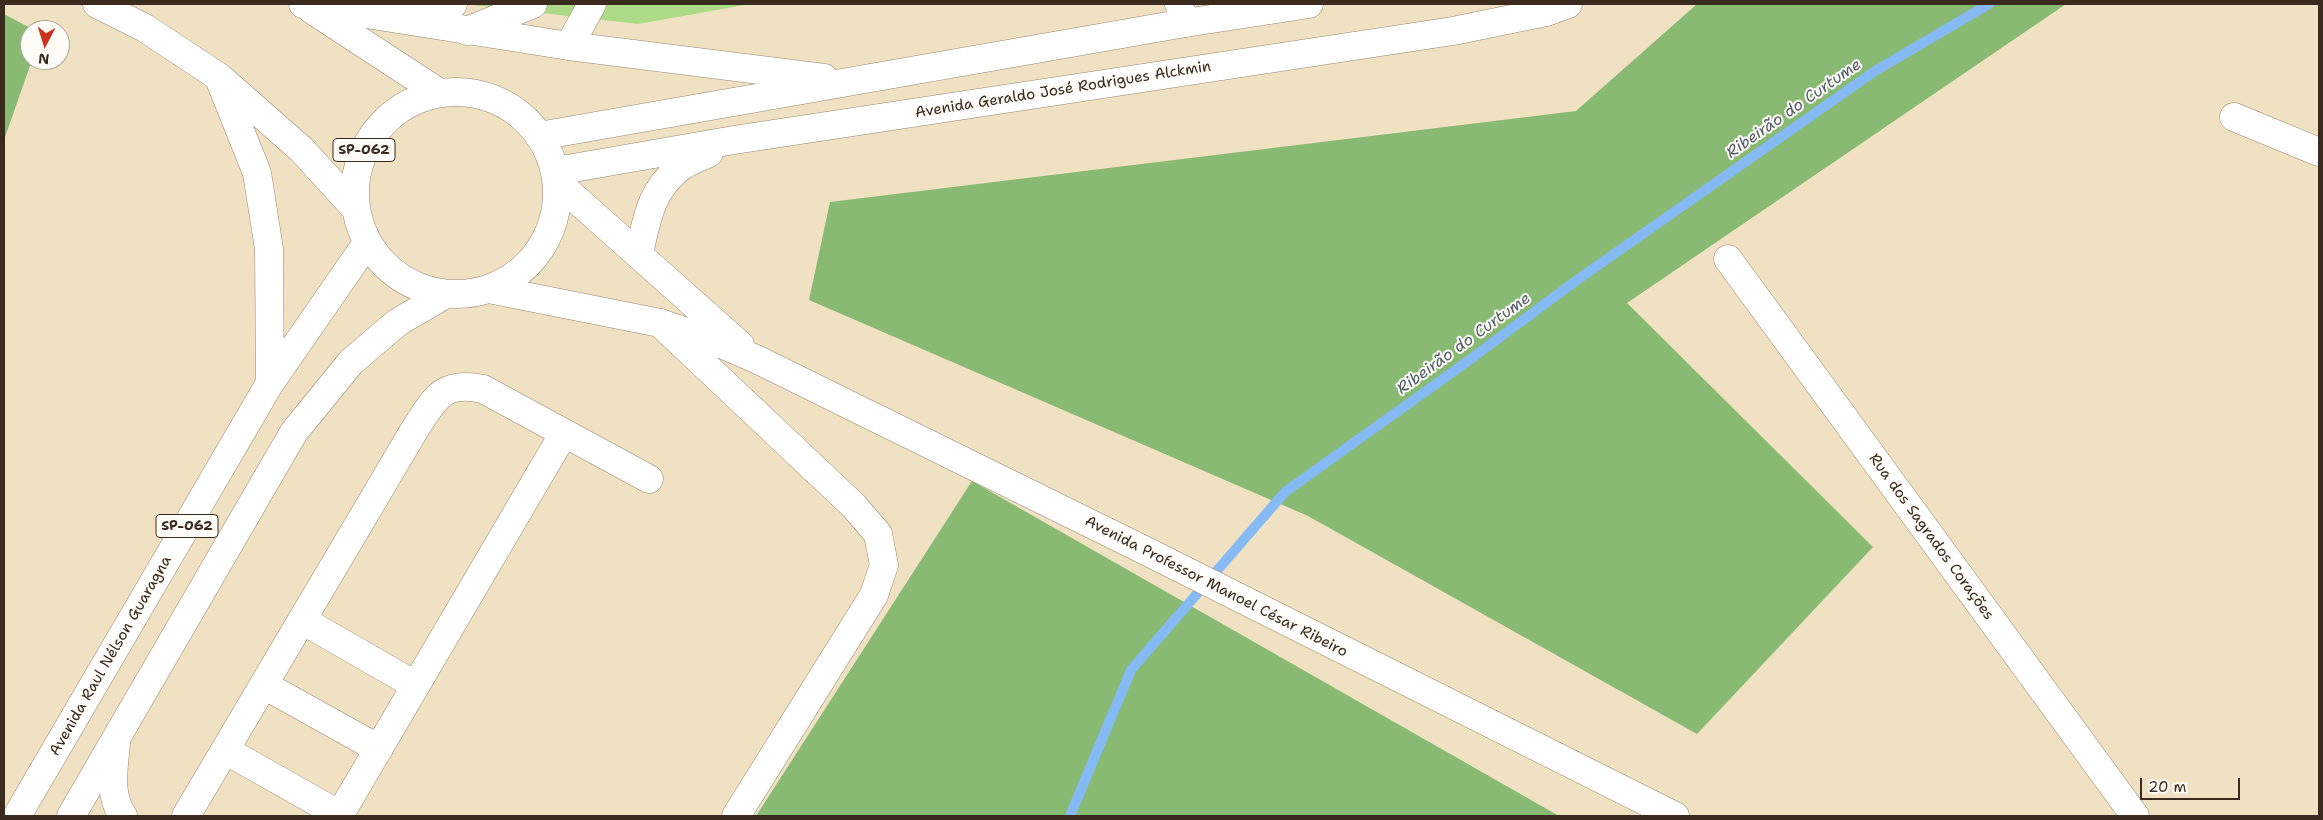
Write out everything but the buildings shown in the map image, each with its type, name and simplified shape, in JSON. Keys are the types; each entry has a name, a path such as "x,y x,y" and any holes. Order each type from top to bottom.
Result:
{"main road":[{"path":"97,4 145,28 219,77 301,150 355,208"},
{"path":"303,4 423,10 452,4"},
{"path":"303,4 570,46 853,82"},
{"path":"303,4 438,92"},
{"path":"467,31 533,4"},
{"path":"570,46 592,4"},
{"path":"539,136 853,82 1182,14 1309,4"},
{"name":"Avenida Geraldo José Rodrigues Alckmin","path":"558,177 734,140 1453,31 1546,12 1568,4"},
{"path":"219,77 257,173 269,249 270,383"},
{"name":"SP-062","path":"438,92 484,94 525,117 539,136 552,156 558,177 557,210 549,236 539,252 514,278 489,289 468,294 446,294 414,286 388,268 367,243 355,208 355,177 364,147 383,121 408,103 438,92"},
{"path":"2234,117 2319,152"},
{"path":"639,253 649,209 658,188 679,168 734,140"},
{"name":"Avenida Professor Manoel César Ribeiro","path":"558,177 756,359"},
{"name":"Avenida Raul Nélson Guaragna","path":"17,816 270,383 367,243"},
{"name":"Rua dos Sagrados Corações","path":"1728,259 2135,816"},
{"name":"Avenida Professor Manoel César Ribeiro","path":"489,289 660,323 714,341 756,359 1144,550 1675,816"},
{"name":"SP-062","path":"71,816 116,735 294,432 351,362 398,322 446,294"},
{"path":"660,323 854,506 878,534 884,565 874,595 736,816"},
{"path":"190,815 225,750 415,429 436,399 449,389 464,385 482,389 649,479"},
{"path":"225,750 340,815 564,433"},
{"path":"302,620 415,685"},
{"path":"264,685 379,749"},
{"path":"116,735 112,786 116,806 122,816"}],"green space":[{"path":"464,4 750,4 638,24"},
{"path":"1697,4 2066,4 1627,303 1873,547 1697,734 1308,516 809,300 830,202 1576,111"},
{"path":"4,14 20,23 20,70 28,70 4,140"},
{"path":"972,481 1559,816 756,816"}],"waterway":[{"name":"Ribeirão do Curtume","path":"1070,816 1131,670 1285,492 1468,361 1577,280 1875,71 1989,4"}]}
